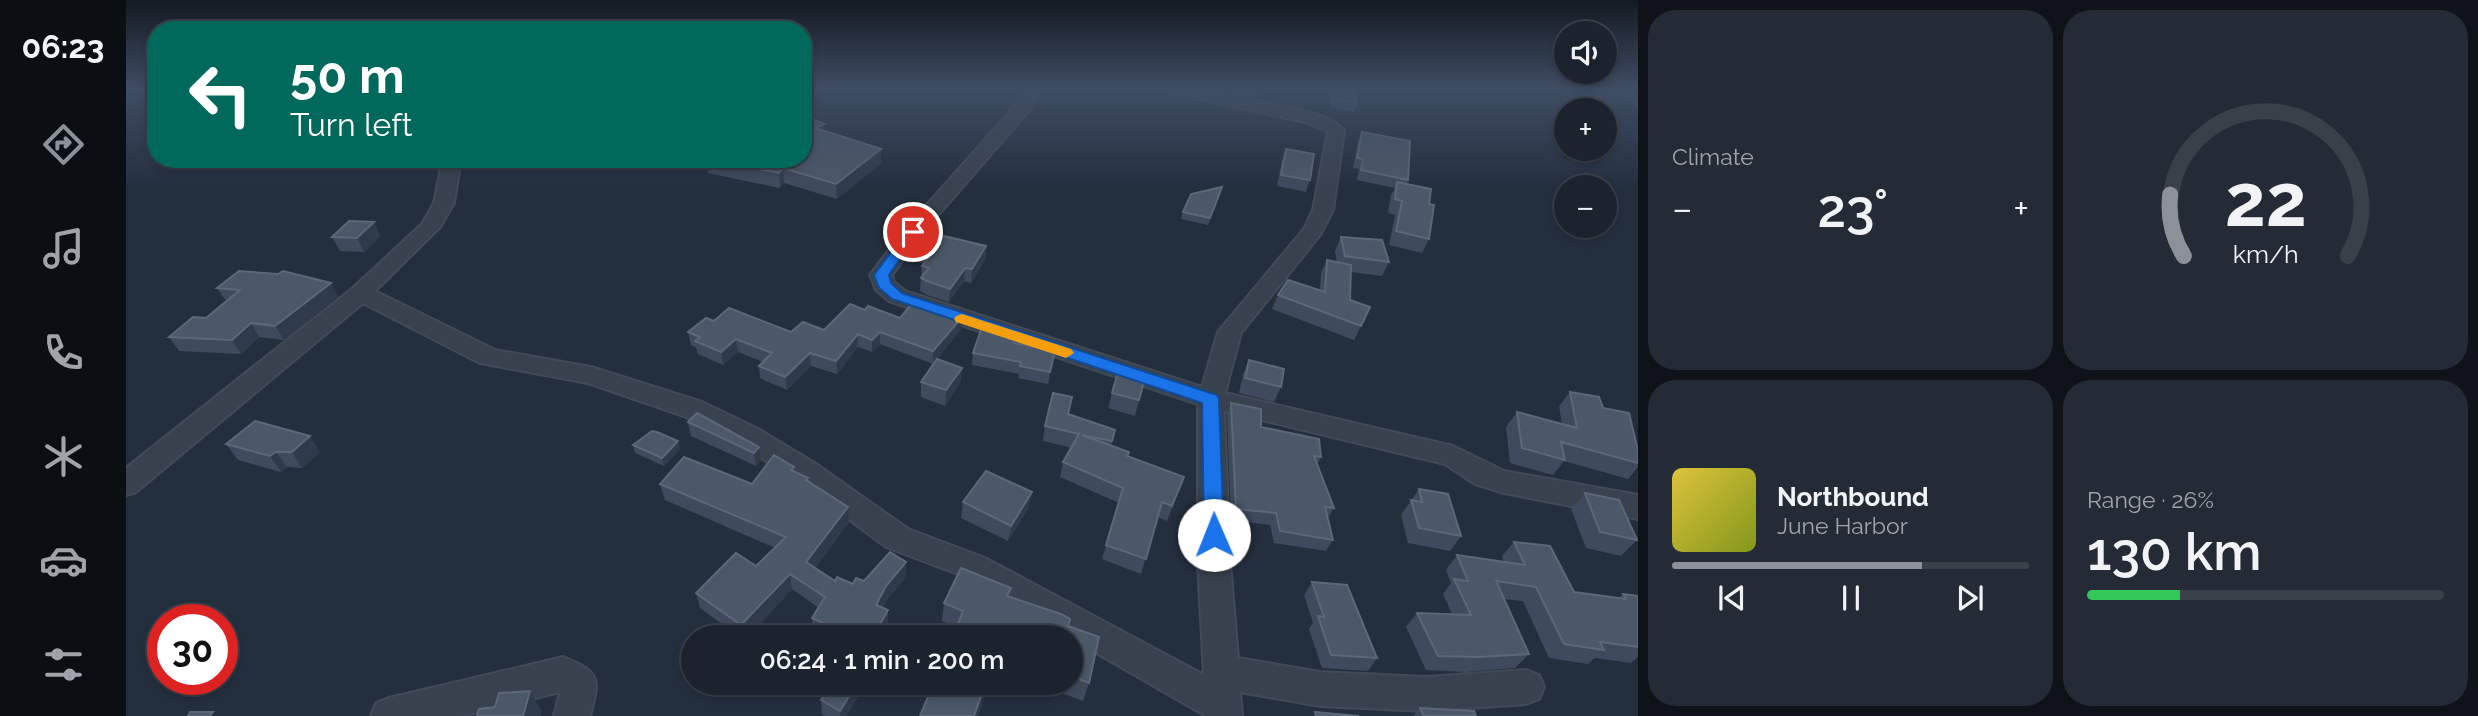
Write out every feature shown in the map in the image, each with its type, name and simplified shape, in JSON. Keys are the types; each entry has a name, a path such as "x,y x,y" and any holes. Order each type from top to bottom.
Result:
{"street":[{"path":"1011,121 913,232 881,275 881,280 897,296 1211,399 1438,452 1468,463 1485,476 1504,482 1638,507"},
{"path":"1223,698 1214,563 1211,399 1230,332 1313,231 1323,210 1336,131 1333,126 1322,121"},
{"path":"126,484 361,293 430,227 444,203 450,168"},
{"path":"361,293 489,357 591,375 693,409 748,436 806,472 897,538 974,567 1223,698 1334,690 1426,694 1526,687"},
{"path":"389,716 563,674 581,685 572,716"}],"building":[{"path":"812,121 824,124 815,128 881,149 836,184 783,168 812,168"},
{"path":"1362,132 1410,141 1408,180 1361,170 1363,159 1357,158"},
{"path":"1286,149 1314,154 1310,180 1281,175"},
{"path":"754,168 783,168 779,173"},
{"path":"1397,182 1431,189 1429,204 1434,205 1429,239 1396,231 1402,201 1395,199"},
{"path":"1222,187 1210,218 1183,212 1191,194"},
{"path":"349,221 374,222 357,238 332,237"},
{"path":"923,231 986,246 972,269 965,268 950,289 921,278 929,268 922,266 933,252 911,247"},
{"path":"1341,237 1382,240 1389,262 1345,256"},
{"path":"1327,260 1351,265 1350,300 1370,307 1361,326 1278,295 1288,280 1325,292"},
{"path":"239,271 278,274 283,271 331,283 275,326 251,323 232,340 169,337 193,317 206,318 240,290 217,288"},
{"path":"915,300 963,316 933,351 880,332 872,340 858,334 836,361 810,353 785,377 759,366 772,353 736,339 721,352 695,341 700,337 688,332 706,318 714,321 729,308 791,332 803,322 824,330 850,304 865,310 868,306 900,318"},
{"path":"982,327 1016,333 1014,343 1055,351 1050,372 1020,366 1021,362 973,353"},
{"path":"937,359 962,368 946,390 921,382"},
{"path":"1249,360 1284,369 1281,387 1245,378"},
{"path":"1118,372 1145,378 1139,400 1112,393"},
{"path":"1570,392 1599,397 1603,408 1629,413 1638,451 1638,463 1561,442 1565,460 1522,448 1517,412 1577,428"},
{"path":"1053,393 1072,397 1068,414 1115,430 1112,441 1082,435 1129,452 1127,456 1184,477 1172,506 1162,502 1146,559 1106,545 1123,488 1063,462 1079,434 1045,426"},
{"path":"1231,403 1261,409 1261,427 1319,439 1321,457 1314,456 1334,508 1325,507 1333,540 1280,531 1276,513 1236,509"},
{"path":"697,413 759,447 754,453 688,422"},
{"path":"255,421 310,436 292,452 276,452 270,456 226,444"},
{"path":"652,431 678,441 662,458 633,445"},
{"path":"774,455 794,467 791,470 808,478 806,480 848,507 806,562 835,581 837,577 853,584 856,578 864,581 890,552 906,562 886,586 876,605 888,610 880,625 828,625 812,618 825,597 790,574 741,625 696,593 736,553 756,566 786,537 660,484 684,457 752,484"},
{"path":"986,471 1032,492 1011,526 963,502"},
{"path":"1419,489 1448,494 1461,536 1419,528 1411,500 1422,502"},
{"path":"1585,493 1619,500 1637,540 1600,532"},
{"path":"1514,542 1550,546 1574,592 1626,599 1623,594 1638,596 1638,647 1600,642 1604,650 1564,644 1536,587 1496,581 1529,654 1438,656 1417,613 1471,615 1454,579 1468,581 1457,555 1525,565"},
{"path":"961,568 1011,588 1007,596 1070,619 1068,625 958,625 963,611 944,603"},
{"path":"1312,582 1347,585 1377,658 1331,655 1318,616 1324,617"},
{"path":"1083,631 1099,637 1089,683 1083,681"},
{"path":"530,691 523,716 477,716 479,709 495,707 499,693"},
{"path":"824,695 850,695 840,711 821,700"},
{"path":"929,695 981,695 974,716 920,716"},
{"path":"1420,708 1474,711 1476,716 1424,716"},
{"path":"190,712 213,712 210,716 188,716"},
{"path":"1315,712 1359,716 1316,716"}],"slow traffic":[{"path":"962,319 1066,353"}],"route":[{"path":"913,232 881,275 884,285 897,296 1211,399 1214,535"}]}
